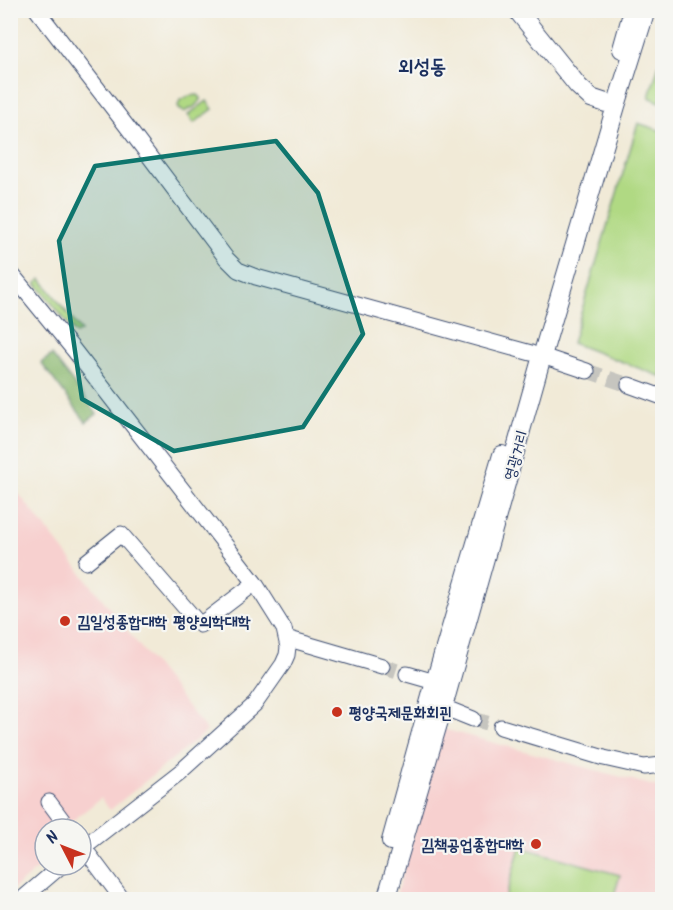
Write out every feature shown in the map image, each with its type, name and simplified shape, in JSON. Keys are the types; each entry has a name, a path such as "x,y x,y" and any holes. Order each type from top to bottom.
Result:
{"main road":[{"path":"517,10 586,94 606,103"},
{"name":"영광거리","path":"386,900 443,707 537,355 633,10"},
{"name":"영광거리","path":"374,900 435,682 646,10"}],"street":[{"path":"37,10 226,258 238,270 587,370"},
{"path":"10,272 73,349 255,583 279,620 288,646 283,664 255,704 180,772 93,839"},
{"path":"629,385 663,397"},
{"path":"86,562 121,534 200,625 255,583"},
{"path":"286,638 382,666"},
{"path":"406,674 435,682"},
{"path":"443,707 473,719"},
{"path":"501,727 604,758 644,767 663,765"},
{"path":"49,802 60,817"},
{"path":"93,861 123,900"},
{"path":"21,900 48,877"}],"highlighted area":[{"path":"276,141 318,193 363,334 303,427 174,451 82,399 59,241 95,166"}],"shaded area":[{"name":"김일성종합대학 평양의학대학","path":"11,484 207,731 110,810 101,798 77,817 33,817 33,872 11,891"},
{"name":"김책공업종합대학","path":"443,729 662,788 662,899 395,900"}],"green space":[{"path":"662,55 662,103 649,97"},
{"path":"198,95 201,100 194,107 184,112 179,109 180,100"},
{"path":"207,101 213,109 194,123 188,115"},
{"path":"638,123 662,131 662,377 572,343"},
{"path":"41,279 81,331 76,334 36,283"},
{"path":"52,355 97,414 86,422 41,363"},
{"path":"520,847 620,875 613,899 505,899"}],"tunnel":[{"path":"587,371 629,385"},
{"path":"382,666 407,674"},
{"path":"473,719 501,727"}],"place":[{"name":"김일성종합대학 평양의학대학","path":"65,621"},
{"name":"평양국제문화회괸","path":"337,712"},
{"name":"김책공업종합대학","path":"536,844"}],"district":[{"name":"외성동","path":"422,66"}]}
